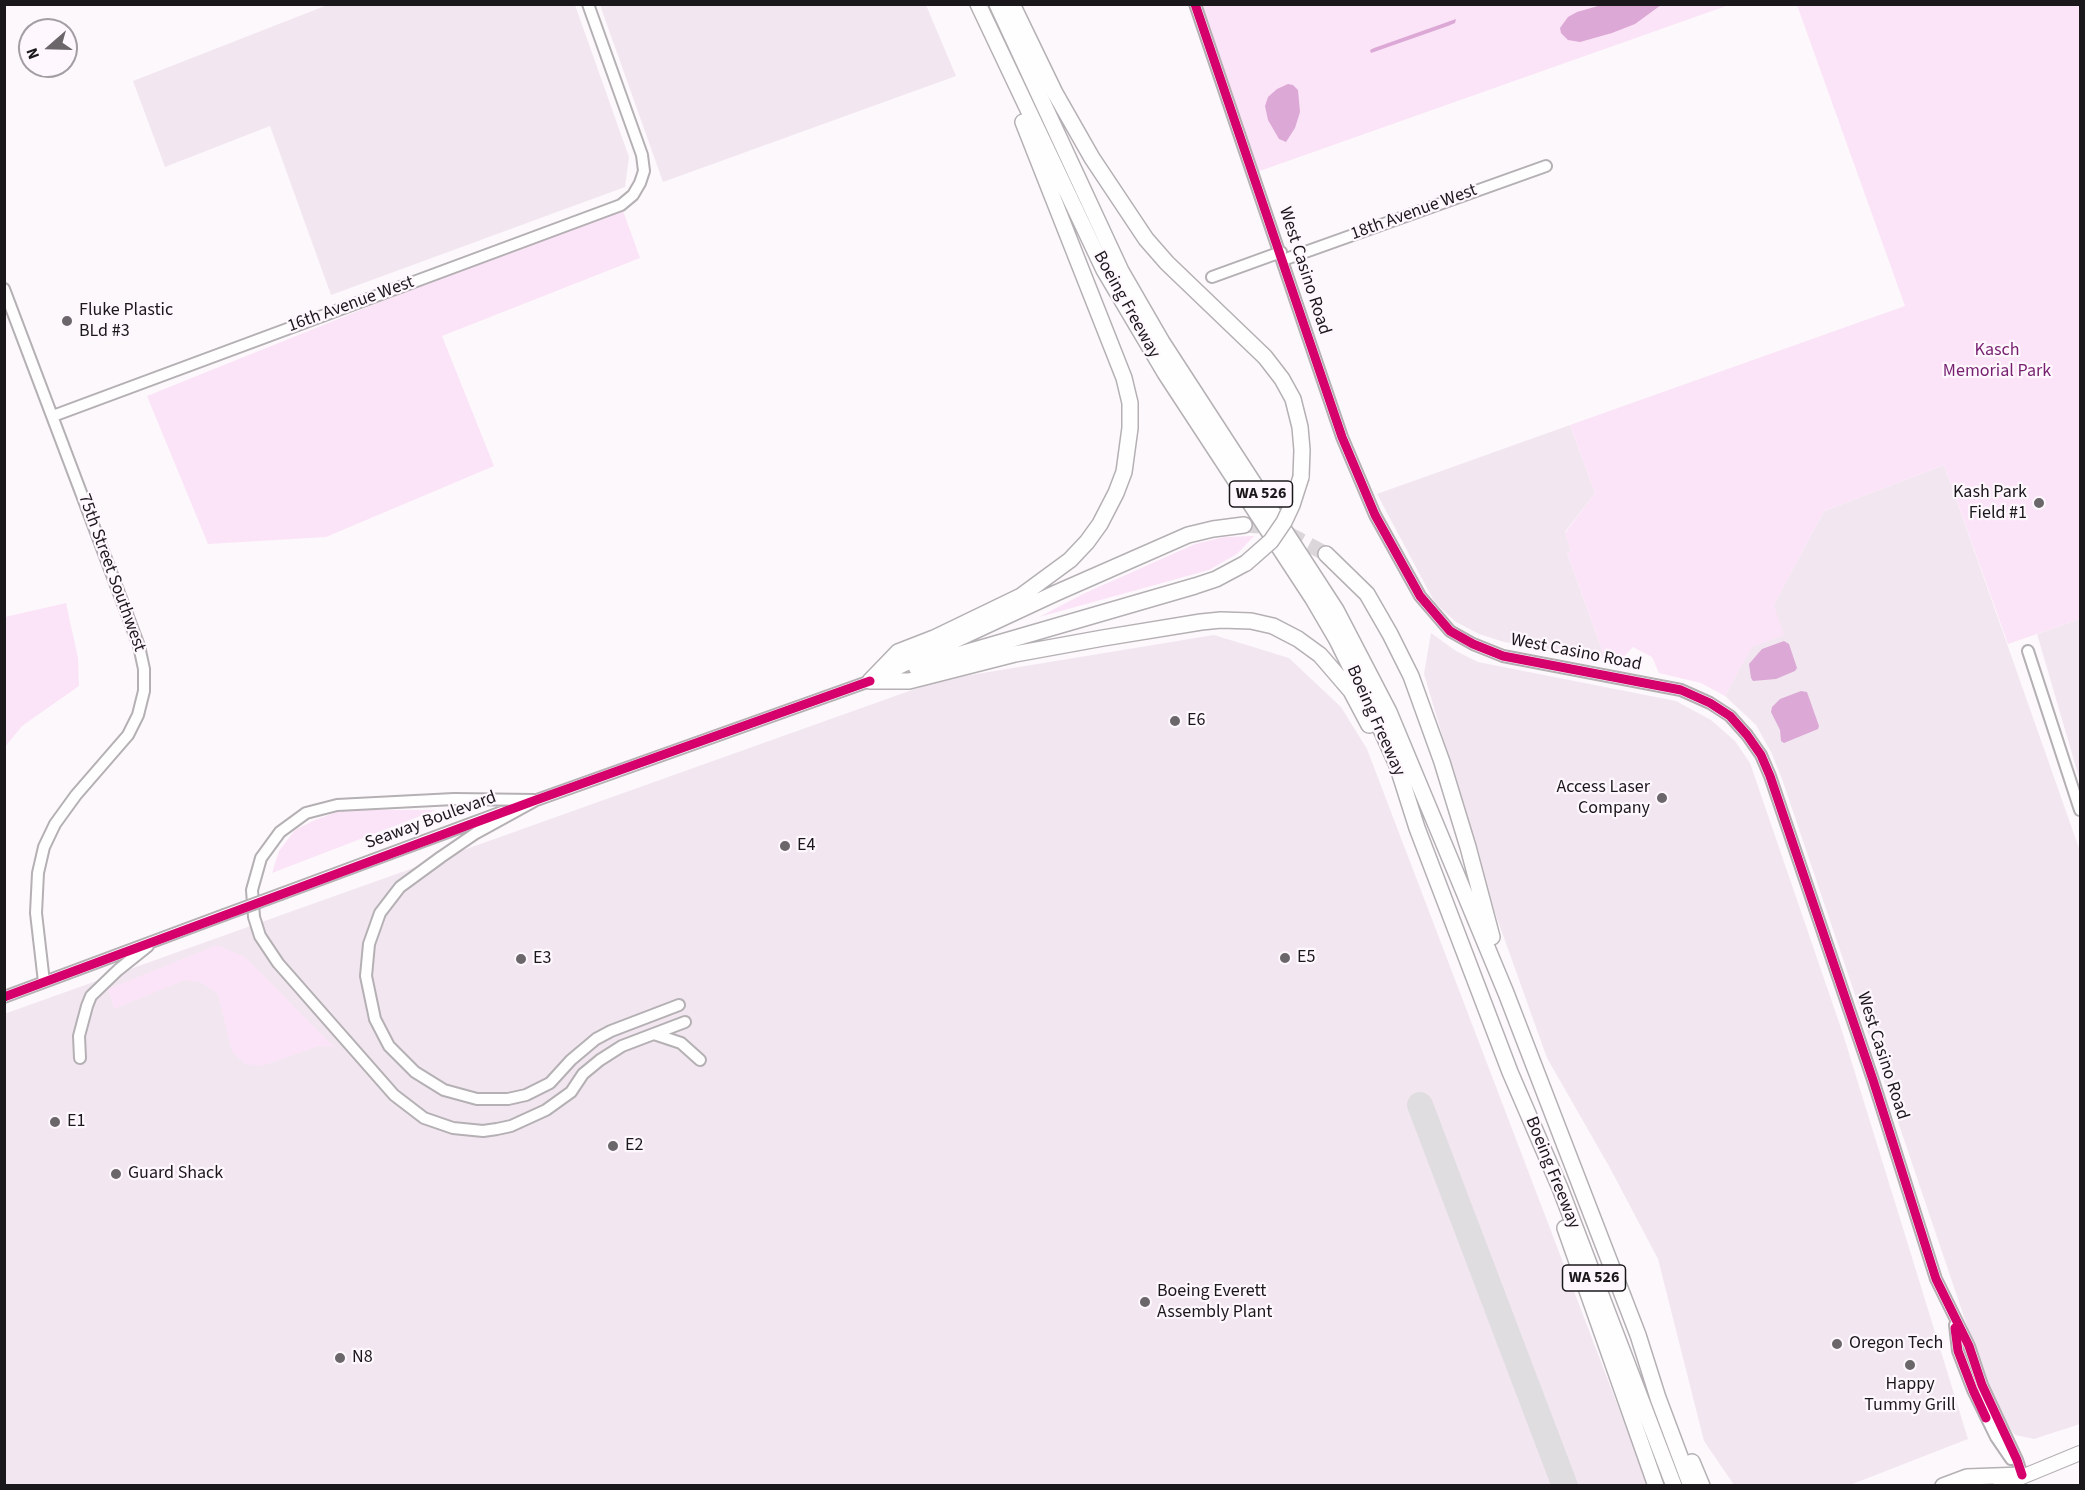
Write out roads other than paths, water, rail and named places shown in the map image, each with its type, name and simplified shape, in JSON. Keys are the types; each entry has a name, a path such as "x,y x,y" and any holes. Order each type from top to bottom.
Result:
{"highway":[{"path":"870,681 898,652 934,638 1020,596 1070,560 1088,542 1109,509 1124,472 1128,450 1130,403 1124,378 977,4"},
{"name":"Boeing Freeway","path":"977,4 1087,235 1126,308 1165,373 1283,552 1337,640 1366,696 1397,765 1417,828 1510,1072 1560,1188 1674,1485"},
{"name":"Boeing Freeway","path":"997,4 1121,271 1162,342 1314,575 1358,648 1389,712 1506,993 1638,1335 1658,1398 1691,1485"},
{"path":"870,681 1216,579 1246,563 1271,541 1292,505 1301,477 1300,427 1293,399 1282,379 1265,357 1167,263 1122,206 1092,159 1055,93 1012,4"},
{"path":"870,681 1056,593 1188,535 1245,525"},
{"path":"1326,554 1367,594 1412,676 1426,712 1465,836 1506,993"},
{"path":"870,681 909,681 1016,654 1201,622 1251,621 1274,626 1298,639 1320,655 1351,691 1371,728 1417,828"},
{"path":"1510,1072 1625,1403 1656,1485"},
{"path":"1638,1335 1702,1485"},
{"path":"1943,1485 1966,1477 2022,1475"}],"main road":[{"path":"2000,1485 2080,1453"}],"street":[{"name":"16th Avenue West","path":"53,416 621,205 633,195 640,183 644,171 642,155 588,4"},
{"name":"West Casino Road","path":"1195,4 1330,402 1360,483 1420,596 1450,631 1473,644 1503,656 1681,690 1710,703 1730,716 1761,755 1873,1080 1936,1279 1969,1346 1982,1385 2022,1475"},
{"name":"18th Avenue West","path":"1212,277 1282,256 1546,166"},
{"name":"75th Street Southwest","path":"4,289 140,646 144,669 144,691 138,715 128,735 76,795 55,824 44,847 38,873 36,913 44,982"},
{"path":"2028,651 2080,810"},
{"name":"Seaway Boulevard","path":"4,997 536,800 870,681"},
{"path":"536,800 454,799 337,805 306,813 280,832 261,858 252,890 254,917 260,936 278,963 394,1095 414,1113 446,1126 483,1131 511,1126 546,1110 571,1092 584,1074 622,1046 686,1022"},
{"path":"536,800 476,833 441,857 400,887 380,913 369,944 366,976 375,1020 389,1046 415,1072 444,1090 477,1099 508,1099 526,1095 550,1083 571,1060 596,1039 679,1005"},
{"path":"81,1058 79,1036 91,996 155,940"},
{"path":"654,1034 681,1043 700,1060"}],"tunnel":[{"path":"1244,525 1285,532 1326,554"}],"place":[{"name":"Fluke Plastic BLd #3","path":"67,321"},
{"name":"Kash Park Field #1","path":"2039,503"},
{"name":"E6","path":"1175,721"},
{"name":"Access Laser Company","path":"1662,798"},
{"name":"E4","path":"785,846"},
{"name":"E5","path":"1285,958"},
{"name":"E3","path":"521,959"},
{"name":"E1","path":"55,1122"},
{"name":"E2","path":"613,1146"},
{"name":"Guard Shack","path":"116,1174"},
{"name":"Boeing Everett Assembly Plant","path":"1145,1302"},
{"name":"Oregon Tech","path":"1837,1344"},
{"name":"N8","path":"340,1358"},
{"name":"Happy Tummy Grill","path":"1910,1365"}],"park label":[{"name":"Kasch Memorial Park","path":"1997,361"}]}
